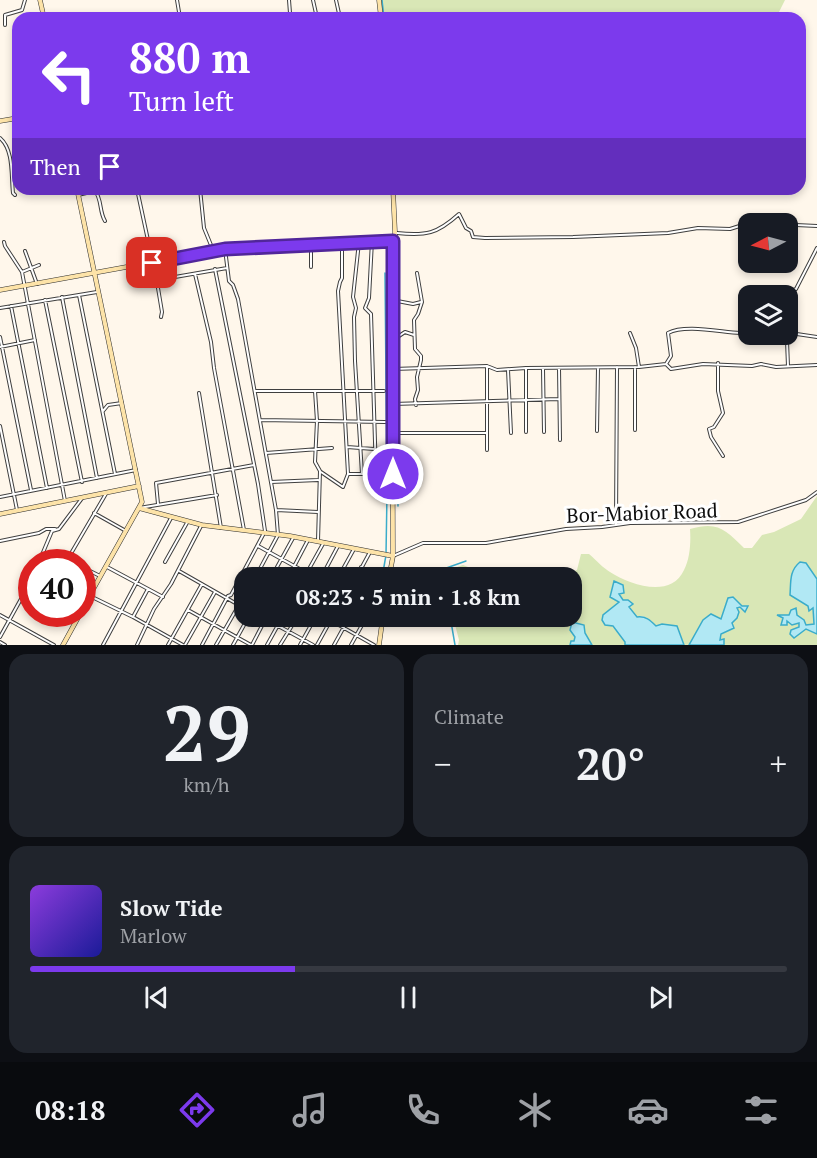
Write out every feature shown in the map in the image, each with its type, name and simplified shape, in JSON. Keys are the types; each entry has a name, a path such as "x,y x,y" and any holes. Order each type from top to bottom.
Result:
{"street":[{"path":"15,12 22,10 25,0"},
{"path":"5,25 5,15 12,13"},
{"path":"0,138 7,146 12,185"},
{"path":"78,195 142,502 96,584"},
{"path":"98,195 101,214 105,220"},
{"path":"138,195 157,282 161,317"},
{"path":"201,195 204,228 213,250"},
{"path":"391,567 393,556 392,300 395,232 393,195"},
{"path":"395,232 425,234 439,231 459,214 473,237 485,238 668,233 698,228 730,229 738,226"},
{"path":"798,225 817,226"},
{"path":"372,241 369,298 365,308 370,314 376,474"},
{"path":"0,290 213,250 393,241"},
{"path":"4,242 22,272 65,501"},
{"path":"359,242 353,297 356,308 355,351 362,474"},
{"path":"315,391 317,421 315,462 320,471 343,487 348,474 338,291 342,278 342,243"},
{"path":"311,244 309,250 311,267"},
{"path":"798,285 817,248"},
{"path":"225,249 230,280 238,299 276,510 278,535 261,567"},
{"path":"25,251 37,284"},
{"path":"22,272 30,267 39,266"},
{"path":"157,282 227,268"},
{"path":"202,645 265,533 254,464 215,269"},
{"path":"416,404 420,356 415,349 414,320 422,302 417,273"},
{"path":"195,274 211,342 244,531"},
{"path":"0,308 99,292"},
{"path":"79,295 115,474"},
{"path":"62,297 98,478"},
{"path":"45,300 81,482"},
{"path":"392,300 413,304 422,302"},
{"path":"11,306 47,488"},
{"path":"666,364 671,356 668,333 674,330 692,328 738,333"},
{"path":"393,340 405,332 414,335"},
{"path":"630,333 636,348 637,367 635,430"},
{"path":"788,366 787,341 790,333 817,337"},
{"path":"0,337 31,490"},
{"path":"1,347 36,340"},
{"path":"666,364 671,369 718,363 752,366 761,364 776,367 817,365"},
{"path":"718,363 718,391 723,413 714,428 709,429 711,437 723,456"},
{"path":"393,369 487,366 497,370 508,370 559,367 637,367 666,364"},
{"path":"487,366 487,450"},
{"path":"559,367 560,440"},
{"path":"616,524 617,367"},
{"path":"526,368 526,432"},
{"path":"543,368 544,432"},
{"path":"597,431 598,368"},
{"path":"508,370 510,433"},
{"path":"255,390 384,391"},
{"path":"199,393 221,528"},
{"path":"393,404 559,399"},
{"path":"103,411 108,405 122,403"},
{"path":"260,420 385,422"},
{"path":"0,426 17,510"},
{"path":"393,433 488,433"},
{"path":"347,447 374,449"},
{"path":"266,453 332,448"},
{"path":"158,504 156,483 254,464"},
{"path":"0,497 136,470"},
{"path":"309,567 321,542 318,480 320,471"},
{"path":"348,474 382,474"},
{"path":"272,482 318,480"},
{"path":"0,514 139,486"},
{"path":"73,549 107,492"},
{"name":"Bor-Mabior Road","path":"393,556 423,543 486,543 567,529 616,524 738,522 806,500 817,492"},
{"path":"140,508 216,495"},
{"path":"44,549 52,531 59,529 83,497"},
{"path":"140,508 202,525 309,539 393,556"},
{"path":"276,510 319,512"},
{"path":"94,513 126,531"},
{"path":"103,645 171,518"},
{"path":"165,562 188,521"},
{"path":"137,645 154,609 163,597 202,525"},
{"path":"0,541 39,533 46,529 59,529"},
{"path":"277,567 294,537"},
{"path":"257,545 295,566 309,539"},
{"path":"327,567 339,545"},
{"path":"344,567 354,549"},
{"path":"361,567 370,552"},
{"path":"106,567 163,597"},
{"path":"178,570 234,602"},
{"path":"96,574 100,576"},
{"path":"168,645 202,584"},
{"path":"133,617 148,589"},
{"path":"96,599 184,645 215,592"},
{"path":"0,637 18,606"},
{"path":"188,610 251,645 261,627"},
{"path":"216,645 234,614"},
{"path":"0,615 54,645"},
{"path":"63,645 73,627"},
{"path":"232,645 243,627"},
{"path":"267,645 276,627"},
{"path":"278,627 315,645 327,627"},
{"path":"280,645 290,627"},
{"path":"300,645 310,627"},
{"path":"351,645 361,627"},
{"path":"379,645 382,627"},
{"path":"334,645 343,628 375,645"},
{"path":"364,645 366,640"},
{"path":"0,642 5,645"}],"green space":[{"path":"377,0 785,0 779,12 379,12"},
{"path":"817,496 817,579 812,573 791,575 790,595 813,608 814,625 806,625 801,618 795,616 779,615 783,618 782,624 787,621 799,622 799,627 817,634 817,645 724,645 723,640 720,641 721,634 732,623 736,608 747,606 728,599 721,619 703,620 689,645 684,645 649,619 643,616 637,617 628,607 632,605 623,600 614,581 610,597 619,601 603,615 625,645 592,645 585,633 570,630 575,637 570,645 458,645 456,627 582,627 582,567 578,567 581,554 589,554 618,577 639,585 660,587 678,579 684,570 690,550 690,529 715,527 726,532 744,548 752,548 762,535 801,519"}],"water":[{"path":"800,562 806,563 817,579 817,634 806,629 794,638 790,634 791,630 799,627 799,623 792,625 787,621 787,625 781,625 783,618 777,615 789,615 791,610 796,608 797,615 804,620 806,625 814,624 813,608 809,611 808,606 790,595 792,573"},
{"path":"614,581 623,585 624,593 619,594 623,600 628,600 633,604 629,607 637,617 648,619 656,626 662,624 677,626 684,645 625,645 613,626 605,625 602,620 603,615 619,602 610,597"},
{"path":"733,597 742,606 748,606 745,612 740,607 737,608 739,612 737,618 732,623 734,628 721,634 720,640 724,639 724,645 689,645 703,620 711,614 721,619 728,598"},
{"path":"584,625 585,633 592,645 570,645 575,637 570,630 571,627"}],"waterway":[{"path":"382,0 383,12"},
{"path":"384,567 387,493 385,273"},
{"path":"396,340 396,367"},
{"path":"396,372 397,398"},
{"path":"396,407 397,478"},
{"path":"397,481 398,506"},
{"path":"449,567 466,561"},
{"path":"452,627 455,645"}],"route":[{"path":"152,263 213,250 393,241 393,474"}]}
